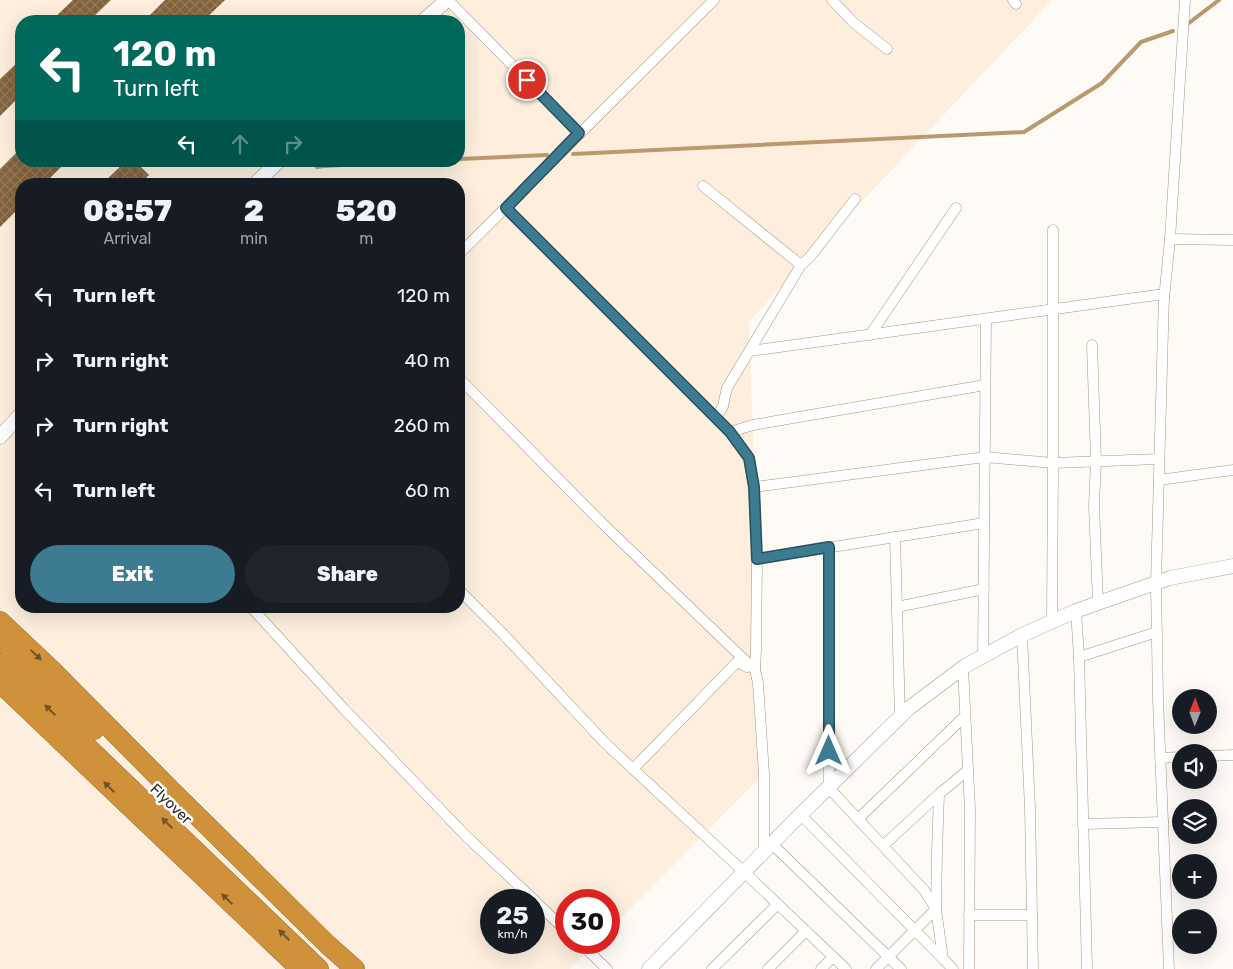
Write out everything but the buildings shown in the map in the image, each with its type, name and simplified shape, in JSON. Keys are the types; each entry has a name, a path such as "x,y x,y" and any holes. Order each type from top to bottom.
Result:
{"highway":[{"path":"0,621 52,670 328,945 356,969"},
{"name":"Flyover","path":"0,639 342,969"},
{"name":"Flyover","path":"0,663 319,969"},
{"path":"0,682 300,969"}],"street":[{"path":"430,15 448,0 463,15"},
{"path":"465,248 714,0"},
{"path":"832,0 854,23 887,49"},
{"path":"1164,302 1170,239 1185,0"},
{"path":"465,17 579,133"},
{"path":"261,178 273,167"},
{"path":"703,186 801,265"},
{"path":"716,418 723,406 727,388 801,265 810,257 855,199"},
{"path":"506,208 730,432 749,458 754,487 757,559 755,670 758,683 768,848 901,969"},
{"path":"870,335 956,208"},
{"path":"1052,623 1053,230"},
{"path":"1170,239 1233,240"},
{"path":"750,351 1164,294 1156,583 1158,700 1169,969"},
{"path":"983,657 986,319"},
{"path":"1092,345 1096,461 1094,506 1098,603"},
{"path":"465,384 600,521 755,670"},
{"path":"730,432 753,425 985,385"},
{"path":"0,437 15,421"},
{"path":"754,487 985,458 1053,463 1160,459"},
{"path":"1159,480 1233,470"},
{"path":"757,559 984,523"},
{"path":"895,537 900,717"},
{"path":"829,547 829,788 924,890 936,909"},
{"path":"649,969 909,708 963,668 1022,635 1076,611 1170,578 1233,566"},
{"path":"897,607 984,590"},
{"path":"465,596 605,743 846,969"},
{"path":"1076,611 1079,657 1087,969"},
{"path":"256,613 344,709 466,836 522,889"},
{"path":"1079,657 1157,632"},
{"path":"1022,635 1030,808 1033,969"},
{"path":"633,769 737,662 755,670"},
{"path":"963,668 970,809 969,969"},
{"path":"858,819 965,716"},
{"path":"1217,756 1233,755"},
{"path":"1160,758 1172,757"},
{"path":"884,845 968,770"},
{"path":"939,794 936,909 943,959"},
{"path":"801,815 953,969"},
{"path":"1084,824 1163,822"},
{"path":"712,969 778,904"},
{"path":"876,969 936,909"},
{"path":"545,911 555,920"},
{"path":"969,915 1032,915"},
{"path":"768,969 806,931"},
{"path":"591,954 607,969"},
{"path":"821,969 834,957"}],"shaded area":[{"path":"0,0 1052,0 749,321 764,774 620,919 620,889 555,889 555,954 585,954 570,969 0,969"}],"waterway":[{"path":"1185,26 1219,0"},
{"path":"573,154 1024,132 1102,83 1141,42 1173,31"},
{"path":"465,159 547,155"}],"route":[{"path":"527,80 579,133 506,208 730,432 749,458 754,487 757,559 829,547 829,751"}]}
